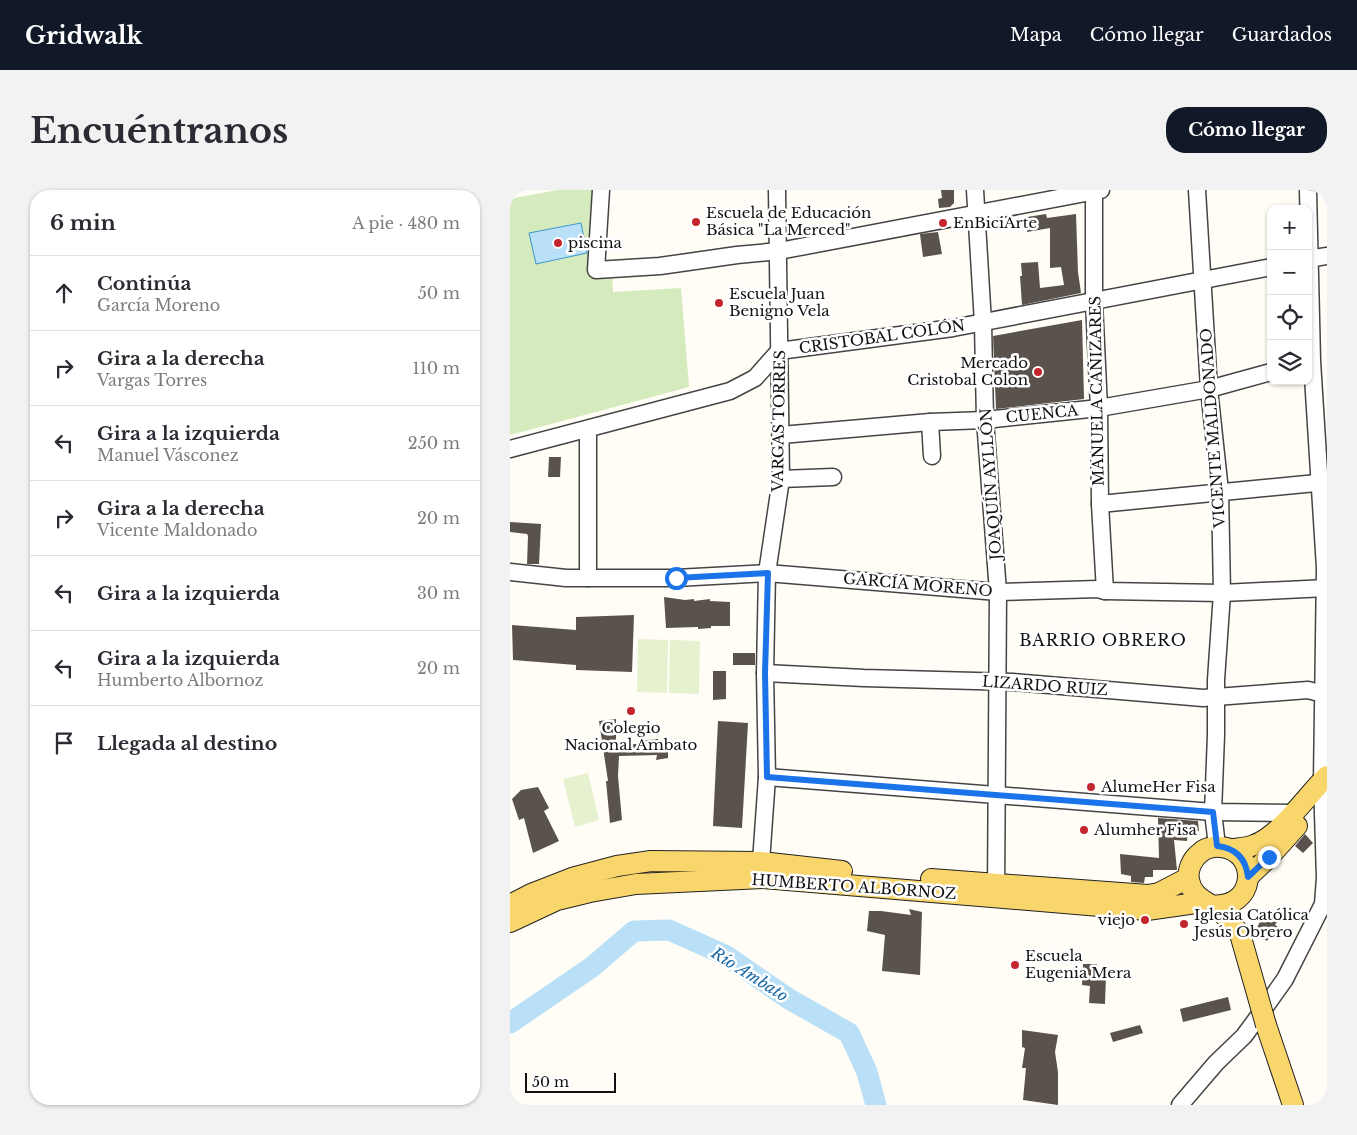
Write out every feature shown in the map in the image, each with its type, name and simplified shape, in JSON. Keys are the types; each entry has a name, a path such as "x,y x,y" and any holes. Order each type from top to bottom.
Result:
{"main road":[{"path":"1240,934 1221,912 1196,895 1188,878 1189,868 1193,860 1199,853 1208,848 1252,846 1263,842 1294,813 1325,788"},
{"path":"1248,877 1325,788"},
{"path":"1206,903 1219,906 1228,904 1236,900 1247,886 1248,877 1244,861 1224,848"},
{"name":"HUMBERTO ALBORNOZ","path":"510,905 531,894 572,878 617,866 650,862 997,891 1147,910 1206,903"},
{"name":"HUMBERTO ALBORNOZ","path":"510,922 557,900 590,892 636,884 762,870"},
{"name":"HUMBERTO ALBORNOZ","path":"997,891 1148,895 1159,893 1188,878"},
{"path":"1236,900 1240,934 1266,1025 1293,1105"}],"street":[{"path":"601,190 596,270 660,266 779,251 1096,190"},
{"name":"VARGAS TORRES","path":"762,870 767,777 765,673 768,573 780,479 781,435 777,190"},
{"name":"JOAQUÍN AYLLÓN","path":"975,190 983,322 985,420 998,592 997,891"},
{"name":"MANUELA CAÑIZARES","path":"1096,190 1094,302 1099,408 1100,504 1105,591"},
{"name":"VICENTE MALDONADO","path":"1197,190 1209,388 1220,491 1222,593 1216,680 1213,812 1224,848"},
{"path":"1308,190 1309,250"},
{"path":"1312,258 1327,256"},
{"name":"CRISTOBAL COLÓN","path":"510,449 588,430 730,391 755,378 779,351 953,328 1267,268"},
{"path":"1180,1105 1216,1063 1244,1036 1285,979 1323,904 1325,878 1326,694 1324,482 1311,295"},
{"name":"CUENCA","path":"781,435 930,422 985,420 1099,408 1209,388 1267,373"},
{"path":"930,422 932,456"},
{"path":"588,430 588,578"},
{"path":"780,479 833,477"},
{"path":"1100,504 1324,482"},
{"name":"GARCÍA MORENO","path":"510,572 566,578 676,578 768,573 998,592 1098,589 1105,591 1222,593 1326,588"},
{"name":"LIZARDO RUIZ","path":"765,673 998,682 1203,698 1308,690 1326,694"},
{"path":"767,777 1213,812 1294,813"}],"green space":[{"path":"558,190 591,190 602,200 602,267 612,267 613,292 681,288 689,387 510,435 510,202 514,198"},
{"path":"638,639 668,640 667,693 637,692"},
{"path":"670,640 700,641 699,694 669,693"},
{"path":"588,773 599,820 575,827 563,779"}],"water":[{"name":"piscina","path":"581,223 587,253 536,264 529,233"}],"building":[{"path":"941,190 954,190 954,203 950,207 939,208 938,199 942,198"},
{"path":"1046,214 1047,218 1076,214 1078,272 1081,293 1022,305 1021,263 1038,262 1040,288 1064,285 1061,267 1050,268 1050,228 1027,232 1027,217"},
{"path":"938,232 942,254 923,257 920,234"},
{"name":"Mercado Cristobal Colon","path":"1082,320 1084,399 996,409 993,336"},
{"path":"549,457 561,457 560,477 548,477"},
{"path":"510,522 541,524 539,564 527,564 528,536 527,534 510,532"},
{"path":"664,597 685,600 694,599 694,601 710,599 710,601 730,602 730,626 711,626 711,628 698,629 698,627 666,628"},
{"path":"634,615 632,672 576,670 576,665 513,660 512,625 576,630 576,617"},
{"path":"733,653 755,653 755,665 733,665"},
{"path":"713,671 726,671 726,699 713,700"},
{"path":"616,719 616,744 638,744 638,741 658,739 659,743 668,743 668,758 656,760 657,755 619,756 618,776 622,820 610,823 606,781 608,781 599,721"},
{"path":"718,721 748,723 742,828 713,826"},
{"path":"538,787 549,808 544,811 559,841 533,853 524,818 519,820 512,799 521,790"},
{"path":"1158,818 1198,821 1199,831 1188,831 1187,841 1174,840 1177,870 1153,870 1153,877 1145,877 1144,883 1131,882 1131,876 1121,874 1120,854 1159,858"},
{"path":"1305,834 1313,843 1303,853 1295,846"},
{"path":"909,909 922,912 920,975 882,971 885,935 867,931 869,911 911,915"},
{"path":"1266,911 1279,919 1275,925 1281,929 1277,937 1271,934 1267,941 1254,933"},
{"path":"1083,964 1097,964 1097,975 1106,976 1105,1004 1089,1003 1090,986 1082,985"},
{"path":"1228,997 1231,1010 1183,1022 1180,1009"},
{"path":"1140,1025 1143,1033 1113,1042 1110,1033"},
{"path":"1022,1030 1058,1035 1055,1052 1058,1072 1058,1105 1023,1100 1026,1068 1022,1068 1025,1048 1022,1047"}],"waterway":[{"name":"Río Ambato","path":"510,1023 592,967 634,931 669,930 725,955 789,999 849,1033 867,1072 876,1105"}],"place":[{"name":"Escuela de Educación Básica \"La Merced\"","path":"696,222"},
{"name":"EnBiciArte","path":"943,223"},
{"name":"piscina","path":"558,243"},
{"name":"Escuela Juan Benigno Vela","path":"719,303"},
{"name":"Mercado Cristobal Colon","path":"1038,372"},
{"name":"Colegio Nacional Ambato","path":"631,711"},
{"name":"AlumeHer Fisa","path":"1091,787"},
{"name":"Alumher Fisa","path":"1084,830"},
{"name":"viejo","path":"1145,920"},
{"name":"Iglesia Católica Jesús Obrero","path":"1184,924"},
{"name":"Escuela Eugenia Mera","path":"1015,965"}],"district":[{"name":"BARRIO OBRERO","path":"1103,640"}],"route":[{"path":"676,578 768,573 765,673 767,777 1213,812 1217,846 1232,849 1239,854 1244,861 1248,877 1269,857"}]}
